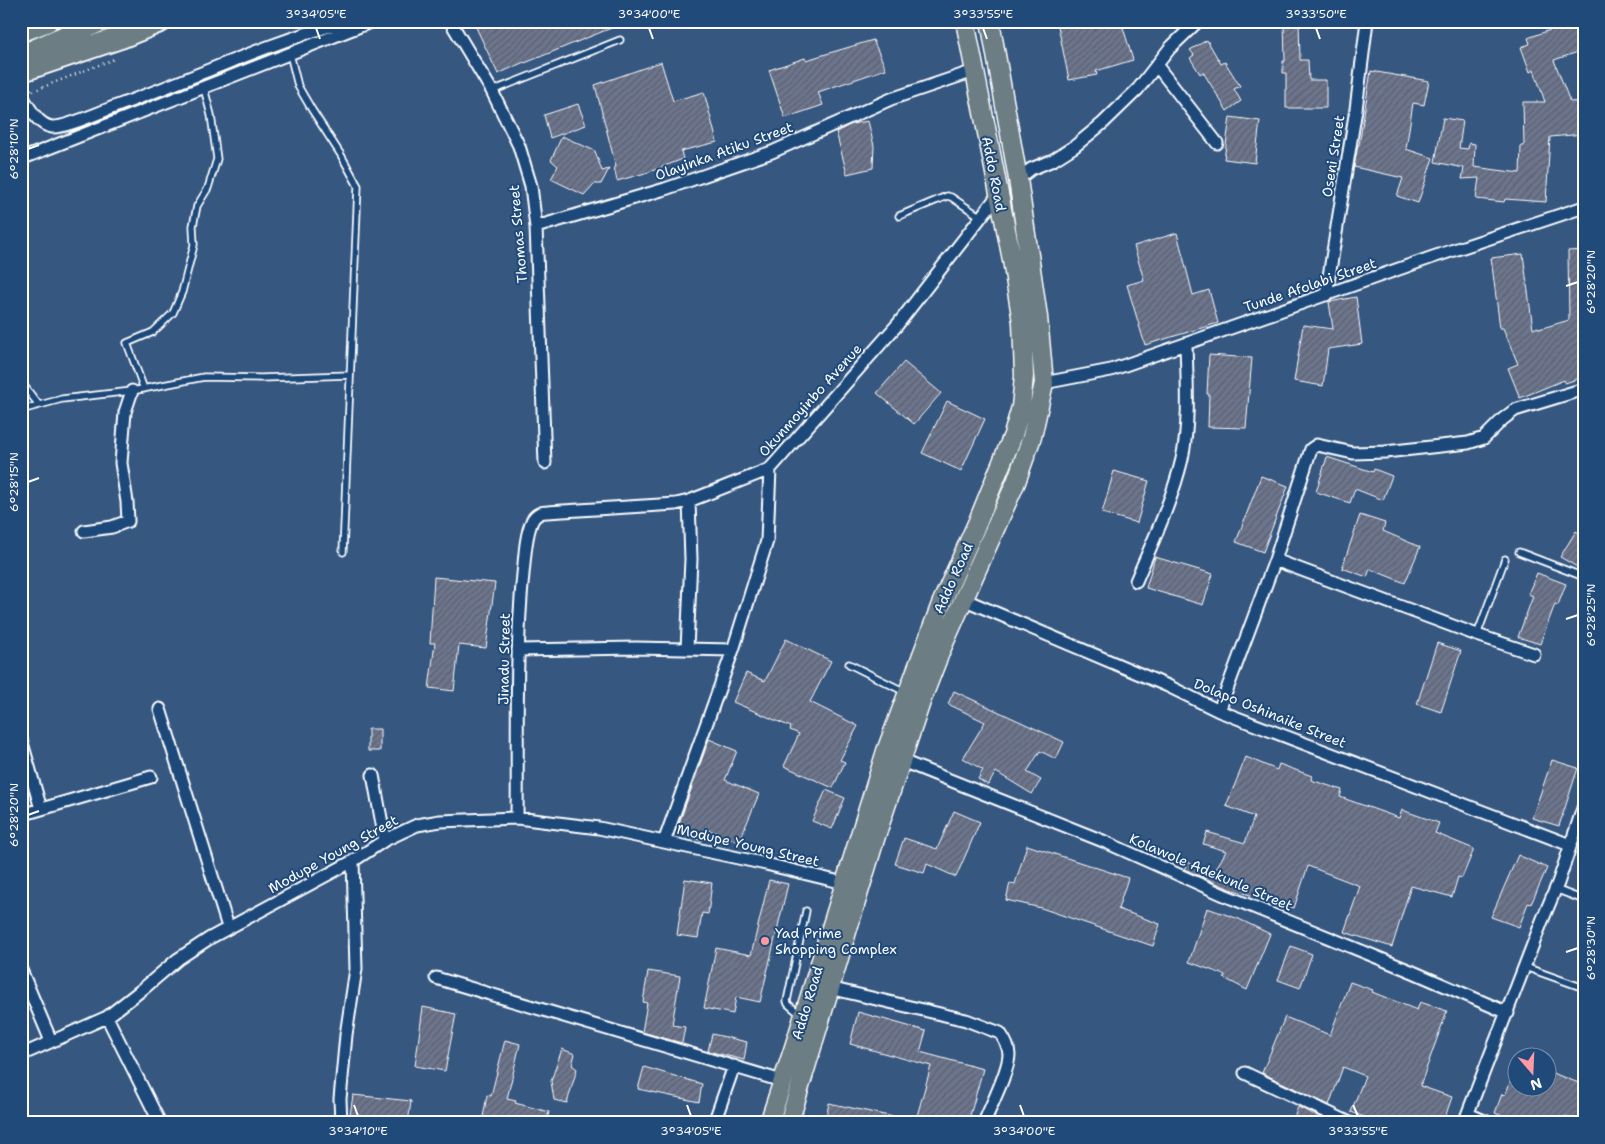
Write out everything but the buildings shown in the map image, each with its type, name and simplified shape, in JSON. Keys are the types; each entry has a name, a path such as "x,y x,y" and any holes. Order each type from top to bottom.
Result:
{"highway":[{"path":"21,31 47,21"},
{"path":"21,56 100,21"},
{"path":"21,71 122,37 161,21"}],"main road":[{"name":"Addo Road","path":"788,1123 822,987 844,883 886,752 941,604 1006,452 1021,406 1024,376 1022,322 1012,260 965,21"},
{"name":"Addo Road","path":"769,1123 803,1017 822,987 922,699 1016,482 1032,437 1044,383 1038,316 1018,179 990,21"}],"street":[{"path":"27,93 39,120 44,125 54,127 146,96 305,33 347,21"},
{"path":"21,160 373,21"},
{"name":"Thomas Street","path":"450,21 492,91 519,146 532,186 536,227 545,463"},
{"path":"1018,179 1031,169 1053,160 1075,146 1103,123 1138,89 1170,48 1198,21"},
{"name":"Oseni Street","path":"1326,295 1356,109 1367,21"},
{"path":"1157,66 1217,143"},
{"name":"Olayinka Atiku Street","path":"536,227 665,189 772,152 891,98 974,71"},
{"name":"Okunmoyinbo Avenue","path":"547,512 676,504 690,501 770,469 898,324 998,195"},
{"name":"Tunde Afolabi Street","path":"1044,383 1111,370 1584,207"},
{"path":"1136,581 1174,491 1182,457 1187,407 1186,344"},
{"path":"1219,711 1275,560 1313,446 1317,445 1353,453 1385,452 1468,443 1484,438 1515,410 1584,389"},
{"path":"84,531 112,527 128,521 121,463 125,412 132,391"},
{"path":"664,842 733,650 767,541 770,469"},
{"path":"688,649 691,559 690,501"},
{"name":"Jinadu Street","path":"517,818 518,650 521,598 527,541 532,522 540,512 547,512"},
{"path":"1275,560 1477,635 1534,654"},
{"name":"Dolapo Oshinaike Street","path":"964,599 1168,686 1219,711 1570,845"},
{"path":"518,650 733,650"},
{"path":"160,710 228,927"},
{"path":"21,739 41,809"},
{"name":"Kolawole Adekunle Street","path":"902,761 1103,841 1224,895 1508,1013"},
{"path":"373,775 385,840"},
{"path":"21,816 151,777"},
{"path":"1489,1123 1466,1119 1556,890 1584,805"},
{"name":"Modupe Young Street","path":"21,1055 107,1016 178,959 228,927 353,861 385,840 417,825 440,821 517,818 599,828 844,883"},
{"path":"341,1123 340,1099 346,1035 356,969 353,861"},
{"path":"21,970 50,1041"},
{"path":"436,978 782,1081"},
{"path":"822,987 966,1020 1000,1033 1008,1048 1009,1056 1006,1069 984,1123"},
{"path":"107,1016 160,1123"},
{"path":"714,1123 734,1066"},
{"path":"1245,1073 1350,1123"}],"lane":[{"path":"492,91 620,40"},
{"path":"290,54 298,86 358,186 343,552"},
{"path":"144,389 127,343 153,332 173,313 182,292 194,245 193,226 197,206 208,188 217,159 212,115 204,88"},
{"path":"899,216 947,196 981,217"},
{"path":"21,410 62,399 132,391 204,377 261,378 350,375"},
{"path":"21,382 39,405"},
{"path":"1518,552 1584,576"},
{"path":"1477,635 1505,559"},
{"path":"849,664 907,693"},
{"path":"1556,890 1584,900"},
{"path":"803,1017 787,1001 806,911"},
{"path":"1525,968 1584,988"}],"path":[{"path":"21,66 27,93 118,58"}],"place":[{"name":"Yad Prime Shopping Complex","path":"765,941"}]}
